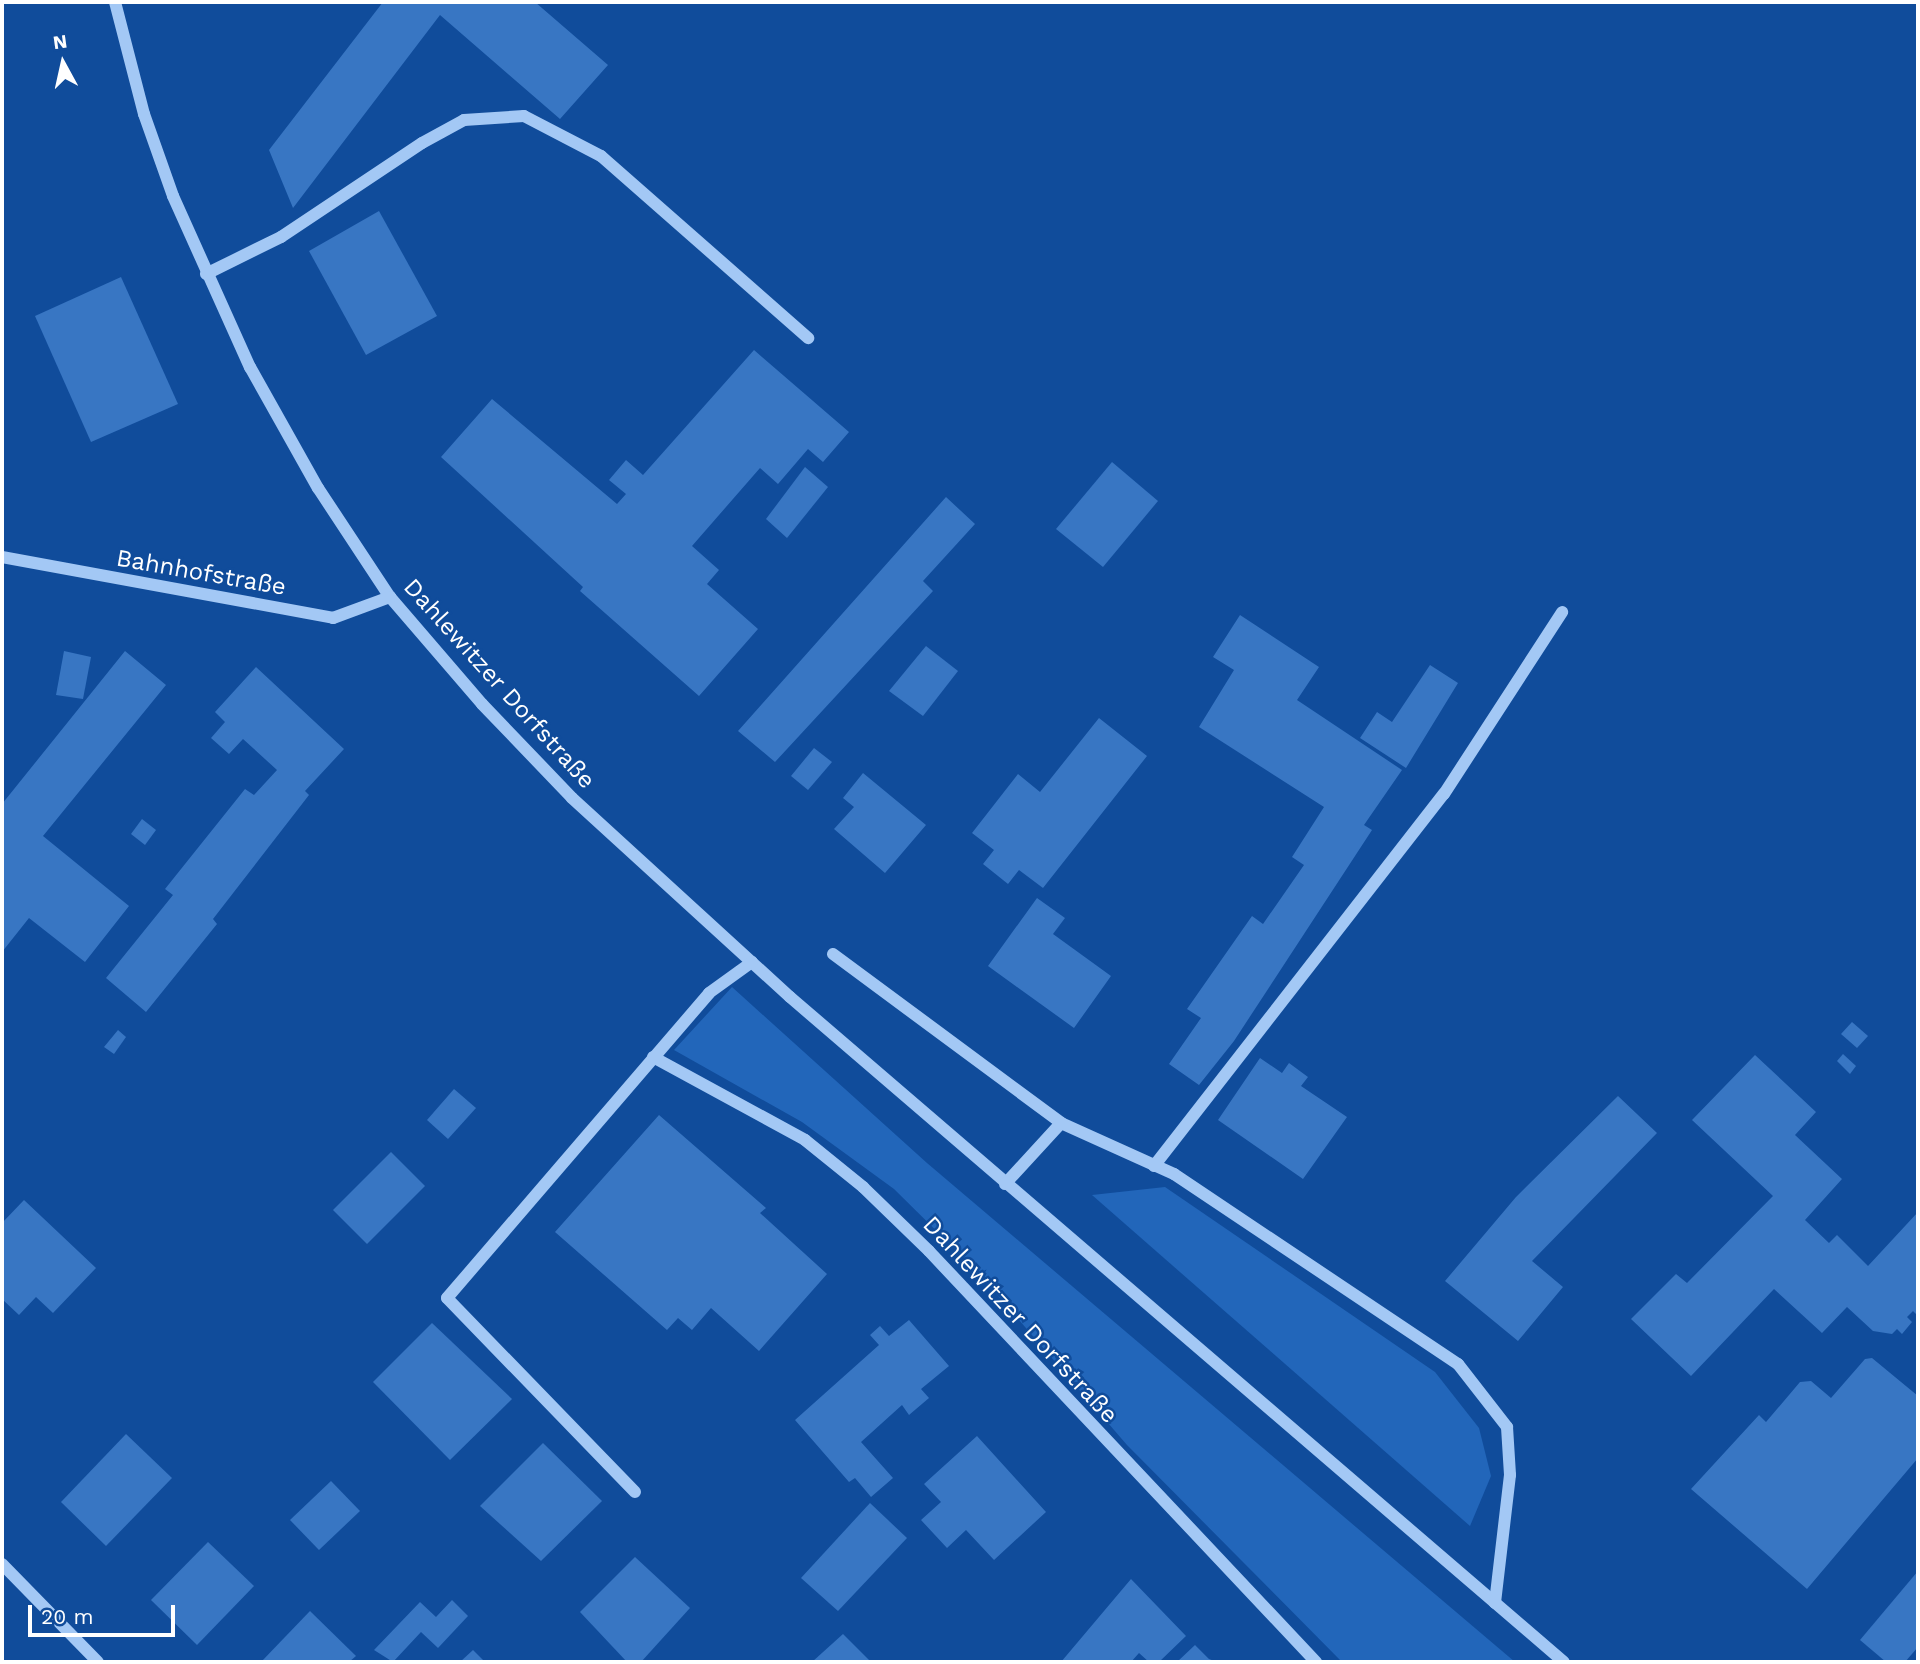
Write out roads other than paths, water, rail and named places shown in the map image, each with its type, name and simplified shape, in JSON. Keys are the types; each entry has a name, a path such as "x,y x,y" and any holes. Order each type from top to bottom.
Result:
{"street":[{"name":"Dahlewitzer Dorfstraße","path":"115,2 144,114 206,274 250,367 318,488 390,597 482,704 572,798 752,962 1005,1184 1564,1662"},
{"path":"206,274 281,237 422,143 464,120 524,116 601,156 808,338"},
{"name":"Bahnhofstraße","path":"2,557 333,618 390,597"},
{"path":"1154,1166 1444,794 1562,612"},
{"path":"833,954 1061,1123 1174,1174 1458,1364 1507,1427 1510,1475 1495,1603"},
{"path":"635,1492 447,1298 709,993 752,962"},
{"name":"Dahlewitzer Dorfstraße","path":"653,1057 805,1140 863,1187 929,1251 1316,1662"},
{"path":"1005,1184 1061,1123"},
{"path":"2,1564 98,1662"}]}
